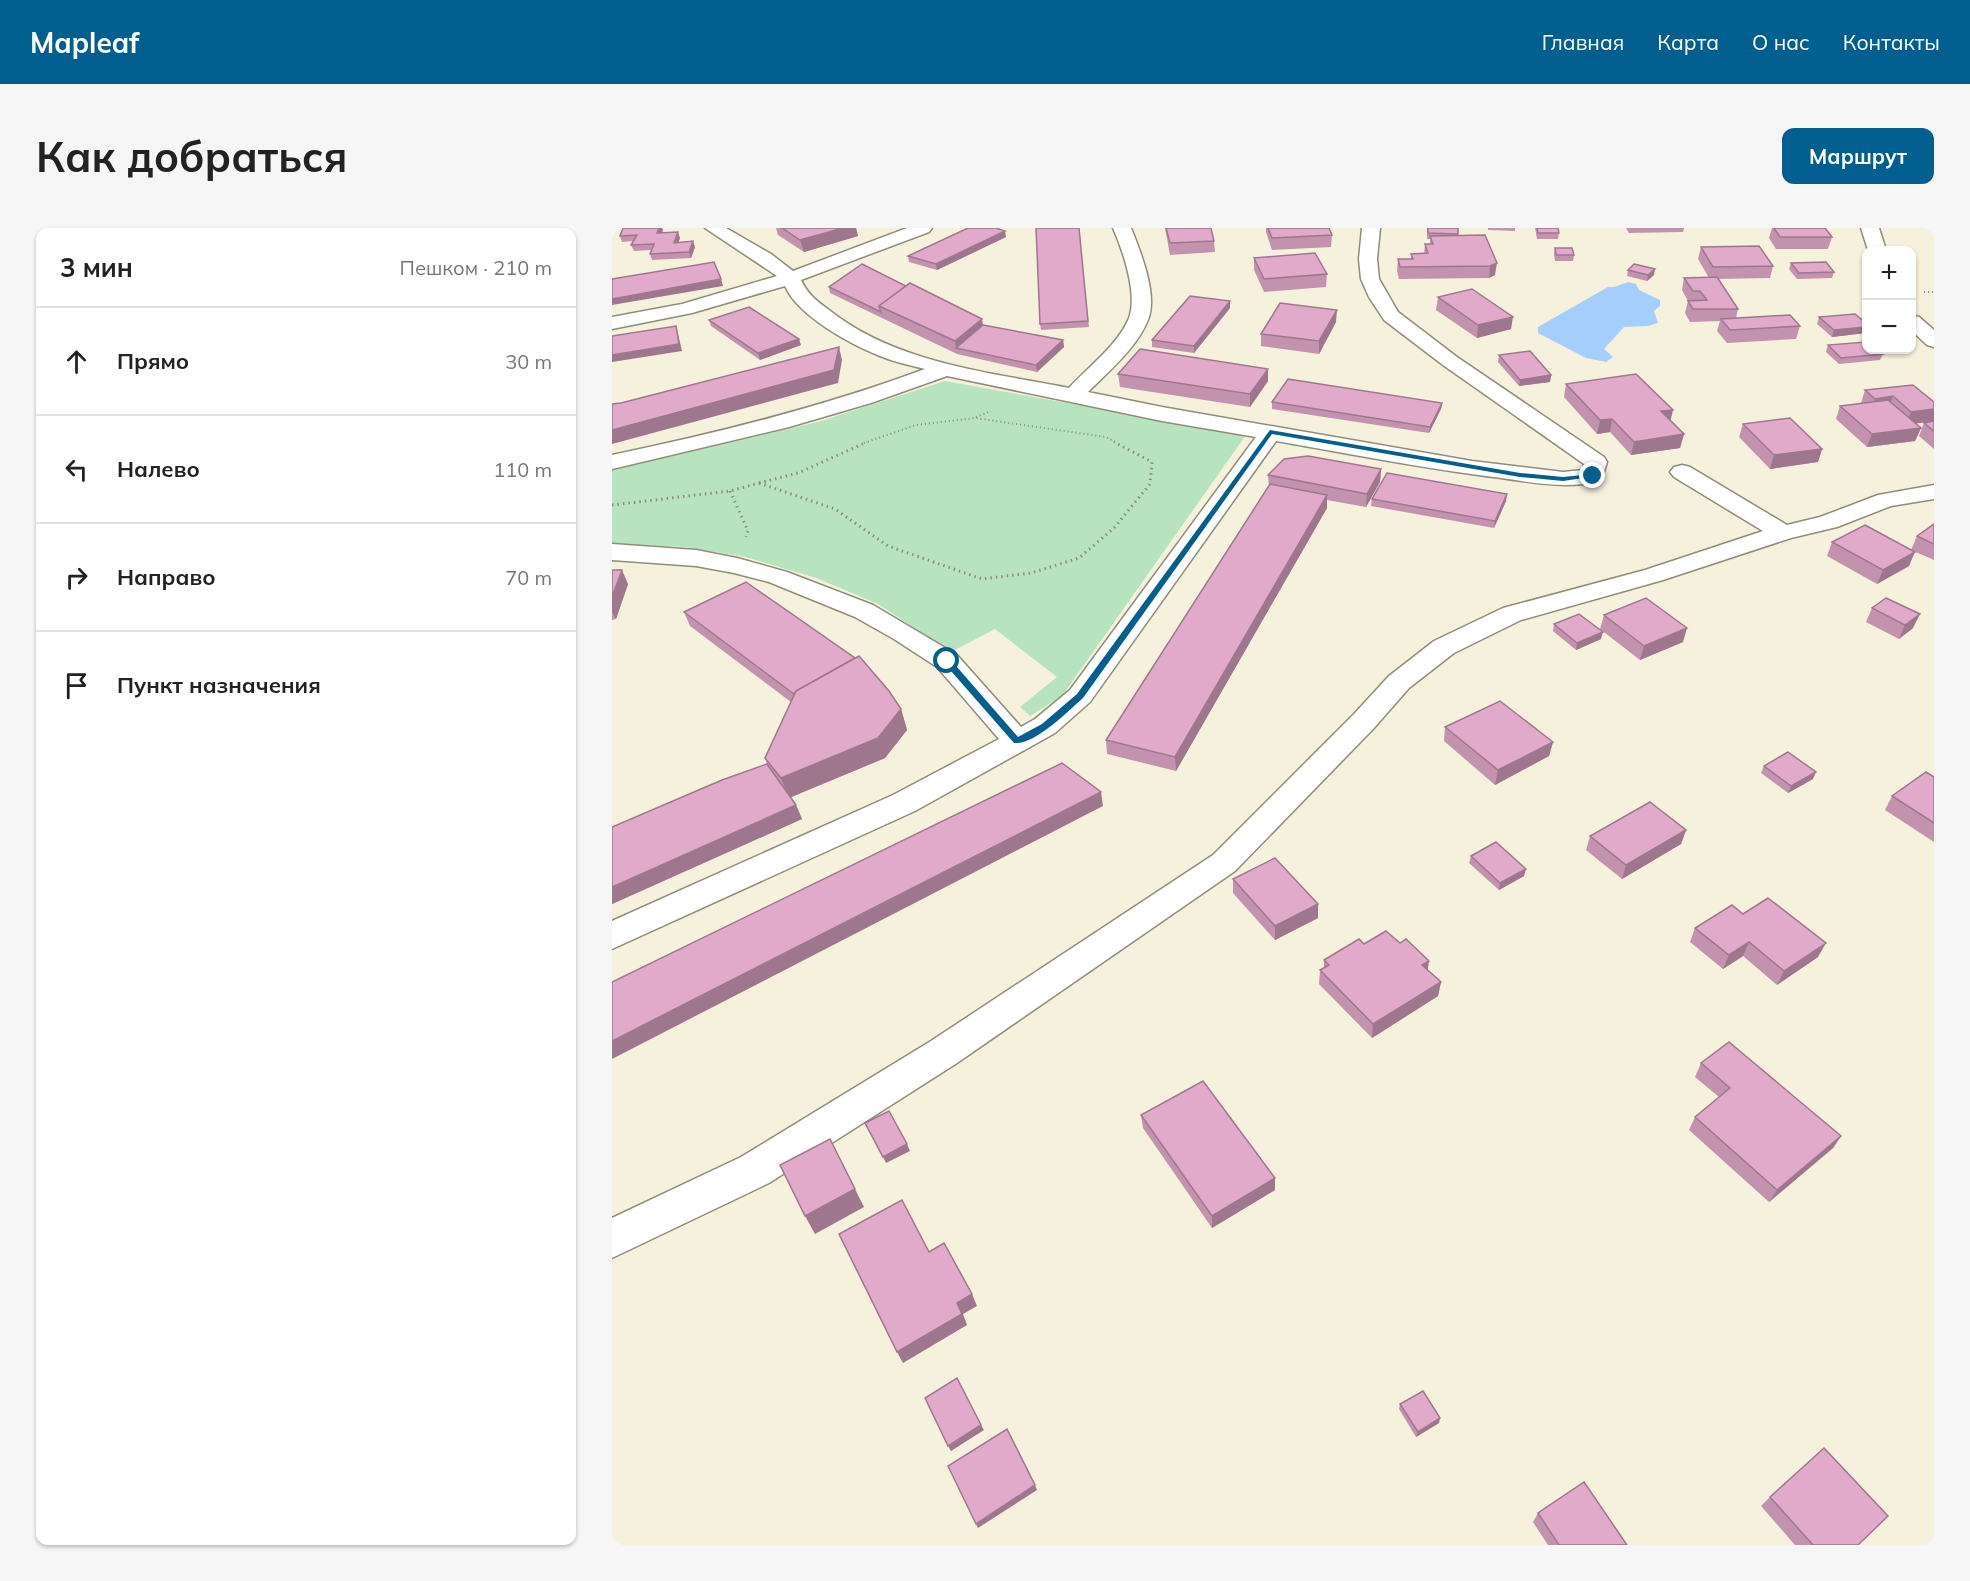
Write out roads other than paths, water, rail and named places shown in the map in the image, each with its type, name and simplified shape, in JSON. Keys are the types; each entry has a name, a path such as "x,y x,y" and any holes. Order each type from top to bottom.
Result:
{"street":[{"path":"714,228 756,253 790,278 799,296 835,325 887,352 945,369 1162,414 1520,475 1563,479 1593,476 1596,462 1450,361 1391,316 1370,279 1368,259 1371,228"},
{"path":"612,323 685,309 790,278 923,228"},
{"path":"1074,395 1124,339 1139,317 1141,296 1122,228"},
{"path":"1870,228 1876,246"},
{"path":"1916,325 1934,341"},
{"path":"612,462 685,447 777,423 897,388 945,369"},
{"path":"612,936 904,803 1046,726 1080,696 1270,432"},
{"path":"1682,472 1783,533"},
{"path":"612,1239 755,1170 944,1052 1224,863 1364,721 1399,681 1444,647 1512,615 1654,575 1783,533 1828,522 1886,500 1934,492"},
{"path":"612,552 696,558 737,566 778,577 864,612 904,633 947,661 1017,741"}],"water":[{"path":"1628,282 1636,284 1639,290 1660,300 1660,306 1654,311 1658,323 1648,326 1624,327 1604,349 1613,357 1606,362 1586,358 1538,333 1538,327 1608,287"}]}
